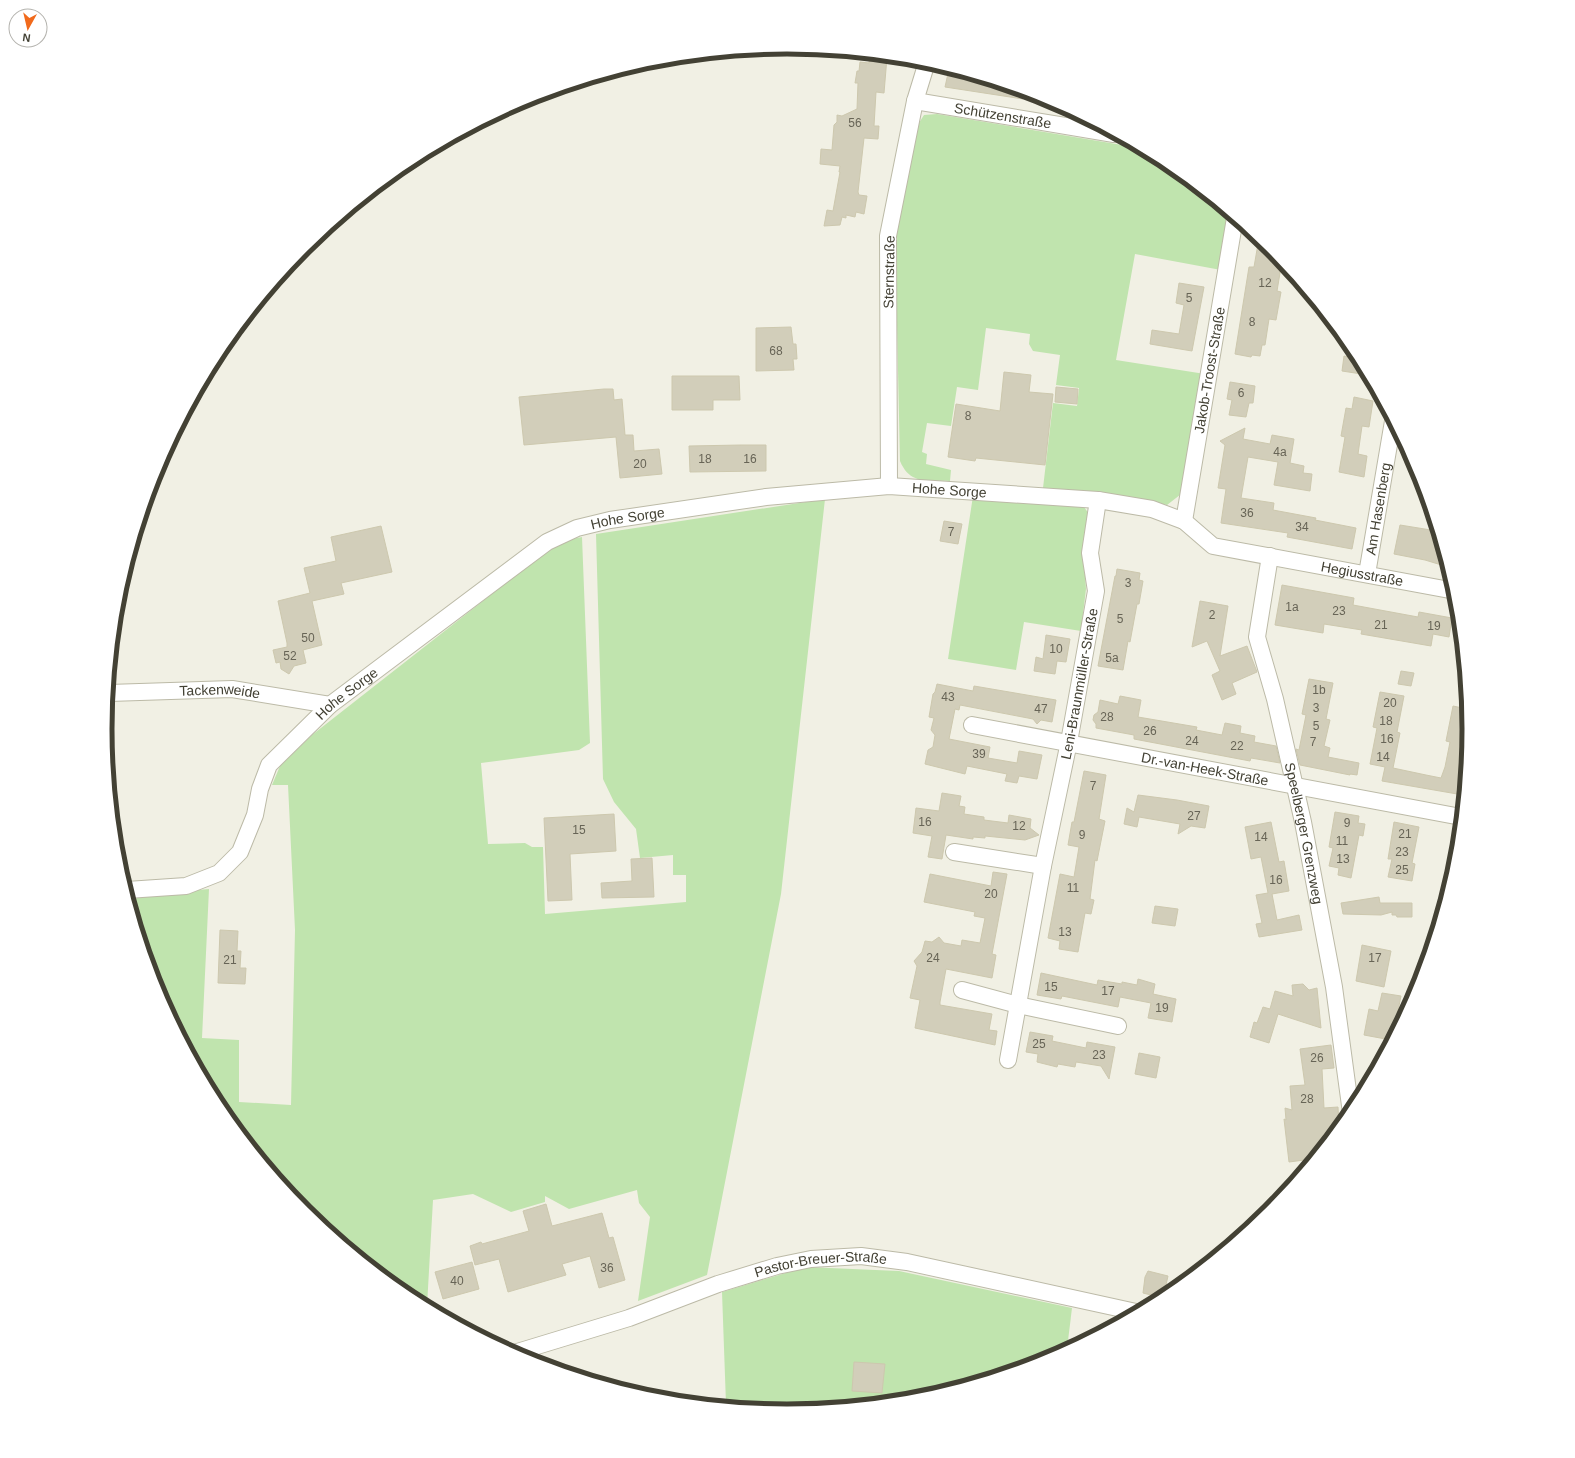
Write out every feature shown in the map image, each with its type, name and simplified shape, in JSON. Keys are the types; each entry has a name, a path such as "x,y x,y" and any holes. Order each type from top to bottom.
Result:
{"street":[{"name":"Sternstraße","path":"889,486 888,236 915,101 925,68"},
{"name":"Schützenstraße","path":"915,101 1101,132"},
{"name":"Jakob-Troost-Straße","path":"1184,521 1234,223"},
{"name":"Am Hasenberg","path":"1367,574 1392,428"},
{"name":"Hohe Sorge","path":"132,890 186,886 219,873 240,852 255,815 260,789 269,765 330,705 546,542 577,528 610,520 766,496 889,486 1098,500 1152,509 1184,521 1213,546 1270,556"},
{"name":"Leni-Braunmüller-Straße","path":"1008,1060 1043,866 1069,742 1096,591 1090,553 1098,500"},
{"name":"Hegiusstraße","path":"1270,556 1448,590"},
{"name":"Speelberger Grenzweg","path":"1270,556 1257,637 1295,786 1334,987 1350,1103"},
{"name":"Tackenweide","path":"114,693 232,689 330,705"},
{"name":"Dr.-van-Heek-Straße","path":"972,725 1069,742 1457,816"},
{"path":"954,852 1043,866"},
{"path":"962,990 1018,1005 1118,1026"},
{"name":"Pastor-Breuer-Straße","path":"523,1350 629,1318 718,1284 777,1266 811,1259 861,1256 907,1262 1130,1311"}],"green space":[{"path":"937,114 1128,146 1198,193 1229,219 1221,270 1135,254 1116,360 1205,374 1185,491 1167,505 1133,497 1043,488 1053,403 1077,406 1079,388 1056,385 1060,355 1033,351 1029,344 1030,334 986,328 978,390 957,387 951,426 927,423 922,452 927,454 926,464 951,470 950,481 920,480 914,478 904,469 900,461 895,234 917,126 924,115"},
{"path":"973,496 1084,507 1089,514 1084,563 1086,589 1081,631 1024,622 1016,670 948,659"},
{"path":"825,499 781,894 707,1275 638,1301 650,1217 639,1203 637,1190 569,1209 545,1196 545,1202 511,1212 473,1194 433,1200 427,1300 377,1265 342,1236 310,1206 280,1174 252,1140 226,1104 182,1028 148,946 134,896 209,889 202,1038 239,1040 239,1102 291,1105 295,930 288,785 272,785 280,766 312,735 539,557 567,540 582,537 590,743 579,750 481,763 488,844 525,843 532,847 543,847 545,914 686,902 686,875 673,875 673,855 640,858 636,829 614,802 603,779 596,534"},
{"path":"806,1267 899,1271 1072,1308 1068,1343 1046,1353 962,1381 919,1391 832,1403 743,1403 726,1401 722,1292"}],"building":[{"path":"869,59 887,62 884,93 876,92 874,126 879,126 878,139 864,138 858,192 859,195 867,196 864,214 856,212 855,217 846,215 846,218 842,217 840,225 824,226 827,210 833,211 840,166 820,164 821,149 832,150 834,125 837,122 837,115 842,116 857,109 858,83 855,83 857,71 859,71 860,62 869,63"},
{"path":"948,74 1024,97 1023,99 945,87"},
{"path":"1258,245 1281,269 1277,291 1281,292 1276,320 1269,319 1265,345 1262,345 1260,356 1252,355 1251,357 1235,354 1249,267 1254,267"},
{"path":"1179,283 1204,287 1192,351 1150,344 1152,330 1179,334 1184,305 1176,303"},
{"path":"791,327 793,344 796,344 797,359 793,359 794,370 756,371 756,328"},
{"path":"1344,356 1351,357 1361,374 1342,371"},
{"path":"1004,372 1031,375 1029,392 1053,394 1045,465 976,458 975,461 948,457 956,404 1000,411"},
{"path":"672,376 739,376 740,400 713,400 713,410 672,410"},
{"path":"1230,382 1255,386 1253,403 1249,403 1246,417 1229,415 1232,400 1227,399"},
{"path":"1056,387 1078,389 1077,404 1055,402"},
{"path":"613,389 614,400 622,399 625,435 633,435 634,451 659,449 662,474 620,478 616,437 524,445 519,397"},
{"path":"1354,397 1373,401 1369,427 1362,426 1358,454 1367,456 1364,477 1339,472 1345,437 1341,436 1346,408 1352,409"},
{"path":"1245,428 1243,439 1270,444 1272,435 1294,439 1290,463 1304,466 1303,473 1312,474 1310,491 1274,485 1278,462 1248,457 1241,498 1274,503 1273,510 1316,518 1315,520 1356,528 1352,549 1287,537 1288,533 1221,523 1226,489 1218,488 1225,445 1220,441"},
{"path":"766,445 766,471 690,472 689,446"},
{"path":"944,521 962,524 958,544 940,541"},
{"path":"1400,525 1432,530 1442,565 1425,560 1394,554"},
{"path":"381,526 392,572 341,583 344,594 312,601 322,645 303,650 306,663 294,666 289,674 281,669 280,662 276,663 273,650 287,647 278,601 310,593 304,568 336,561 331,537"},
{"path":"1117,569 1140,573 1139,580 1143,581 1130,642 1128,641 1123,670 1098,666"},
{"path":"1282,585 1354,598 1353,605 1418,617 1419,612 1452,618 1449,637 1433,634 1431,646 1361,634 1362,630 1324,624 1323,633 1275,625"},
{"path":"1200,601 1228,606 1220,656 1247,646 1257,672 1232,683 1236,694 1222,700 1212,675 1220,671 1207,641 1192,647"},
{"path":"1046,635 1070,639 1066,662 1057,661 1055,674 1034,671 1036,657 1043,659"},
{"path":"1401,671 1414,673 1411,686 1398,684"},
{"path":"1309,679 1333,683 1326,719 1330,720 1324,746 1330,748 1328,757 1359,763 1357,775 1350,775 1300,765 1296,749 1299,750 1306,715 1302,714"},
{"path":"937,684 973,691 974,686 1056,700 1052,722 1041,720 1037,724 1033,719 960,705 959,710 955,709 949,739 990,747 988,758 1017,763 1019,751 1042,755 1037,779 1019,776 1017,783 1005,781 1007,774 967,766 965,774 925,764 928,750 933,747 935,735 931,730 934,718 929,717 933,694"},
{"path":"1380,692 1404,696 1397,732 1400,733 1393,768 1441,778 1445,767 1450,742 1446,741 1453,706 1462,708 1461,773 1459,794 1382,781 1385,767 1370,764 1377,728 1373,727"},
{"path":"1120,696 1141,700 1138,717 1197,727 1196,730 1222,735 1225,723 1241,726 1240,733 1255,736 1254,742 1276,746 1280,763 1251,758 1250,761 1134,739 1134,735 1096,728 1096,724 1093,720 1094,715 1098,712 1100,700 1118,704"},
{"path":"1084,771 1106,775 1099,819 1105,821 1097,861 1095,860 1090,899 1094,900 1091,914 1085,913 1078,952 1059,949 1060,941 1048,938 1060,874 1074,877 1079,847 1068,845"},
{"path":"942,793 961,796 959,806 965,807 964,814 984,817 984,820 1008,823 1009,815 1031,819 1030,828 1039,835 1025,840 985,836 985,838 973,837 973,839 946,835 942,859 928,857 932,836 913,833 916,808 939,811"},
{"path":"1138,795 1209,806 1205,828 1191,826 1178,834 1180,824 1139,817 1137,827 1124,824 1127,808 1134,812"},
{"path":"1335,812 1359,816 1358,823 1365,824 1363,836 1359,835 1351,878 1338,875 1339,868 1329,866 1333,848 1329,847"},
{"path":"614,814 616,851 570,854 572,900 548,901 544,818"},
{"path":"1271,822 1279,862 1284,861 1289,891 1272,894 1277,920 1299,915 1302,930 1259,937 1256,924 1262,923 1256,895 1268,893 1261,857 1251,859 1245,827"},
{"path":"1394,822 1419,827 1412,863 1415,864 1412,881 1388,877 1392,859 1388,859"},
{"path":"652,858 654,897 602,898 601,883 632,881 631,859"},
{"path":"993,872 1007,874 992,954 996,955 992,978 946,969 940,1005 992,1014 989,1030 997,1031 995,1045 915,1028 920,1000 910,998 917,966 914,961 922,952 925,941 932,942 939,937 944,943 961,946 962,940 980,943 985,918 974,916 975,912 924,902 930,874 991,886"},
{"path":"1379,897 1380,903 1412,903 1412,917 1397,917 1396,915 1392,915 1392,912 1381,915 1343,914 1341,903"},
{"path":"1155,906 1178,909 1175,926 1152,923"},
{"path":"220,930 238,931 237,951 241,951 240,968 246,968 245,984 218,983"},
{"path":"1362,945 1391,951 1384,987 1356,981"},
{"path":"1041,973 1097,985 1098,980 1137,985 1138,979 1155,984 1153,994 1176,999 1172,1022 1148,1018 1151,1003 1120,997 1118,1007 1062,996 1061,999 1037,995"},
{"path":"1303,984 1309,990 1317,988 1321,1028 1278,1014 1269,1043 1250,1037 1254,1022 1257,1023 1263,1007 1270,1009 1275,991 1293,996 1292,985"},
{"path":"1382,993 1401,996 1396,1022 1387,1039 1364,1035 1369,1009 1378,1011"},
{"path":"1030,1032 1053,1036 1052,1041 1086,1048 1087,1042 1115,1047 1109,1079 1101,1066 1076,1062 1075,1067 1058,1064 1057,1067 1037,1062 1038,1054 1026,1052"},
{"path":"1331,1045 1334,1068 1322,1069 1324,1108 1338,1107 1339,1118 1307,1160 1289,1162 1284,1119 1286,1120 1285,1108 1292,1110 1290,1086 1305,1085 1300,1049"},
{"path":"1139,1053 1160,1057 1156,1078 1135,1074"},
{"path":"546,1204 552,1226 602,1213 609,1238 613,1237 625,1280 599,1288 590,1256 562,1264 566,1275 508,1292 499,1259 475,1265 470,1246 529,1231 523,1211"},
{"path":"472,1262 479,1289 443,1299 435,1272"},
{"path":"1148,1271 1168,1276 1165,1288 1154,1296 1143,1293 1145,1277"},
{"path":"854,1362 885,1364 882,1393 852,1391"}]}
